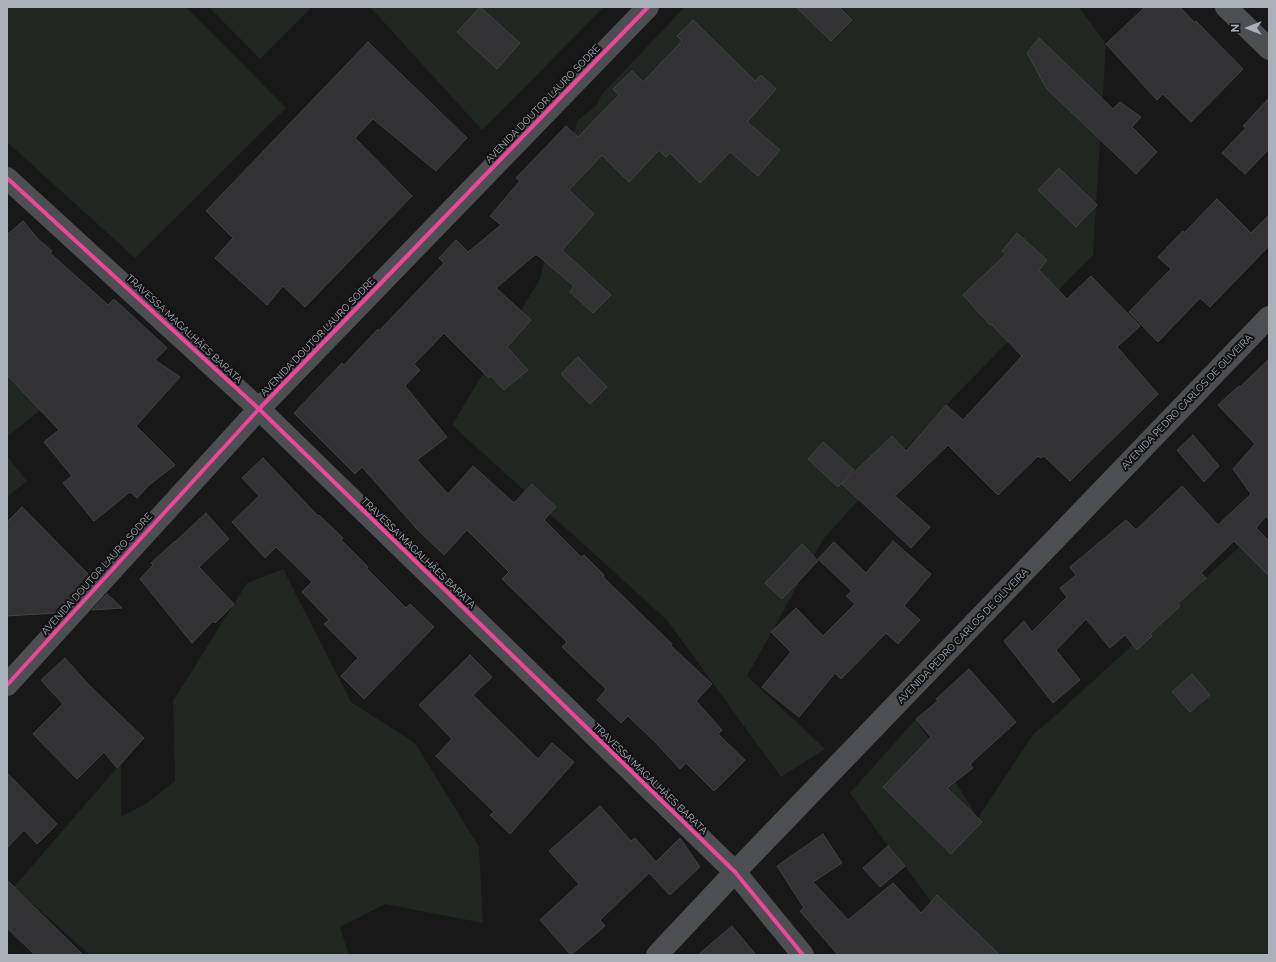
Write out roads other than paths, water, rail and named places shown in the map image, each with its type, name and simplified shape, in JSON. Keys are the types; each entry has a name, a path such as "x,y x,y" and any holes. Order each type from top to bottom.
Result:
{"street":[{"name":"AVENIDA DOUTOR LAURO SODRE","path":"7,685 259,410 648,7"},
{"path":"1226,7 1269,50"},
{"name":"TRAVESSA MAGALHÃES BARATA","path":"7,178 259,410 735,872 803,955"},
{"name":"AVENIDA PEDRO CARLOS DE OLIVEIRA","path":"657,955 735,872 1269,318"}]}
